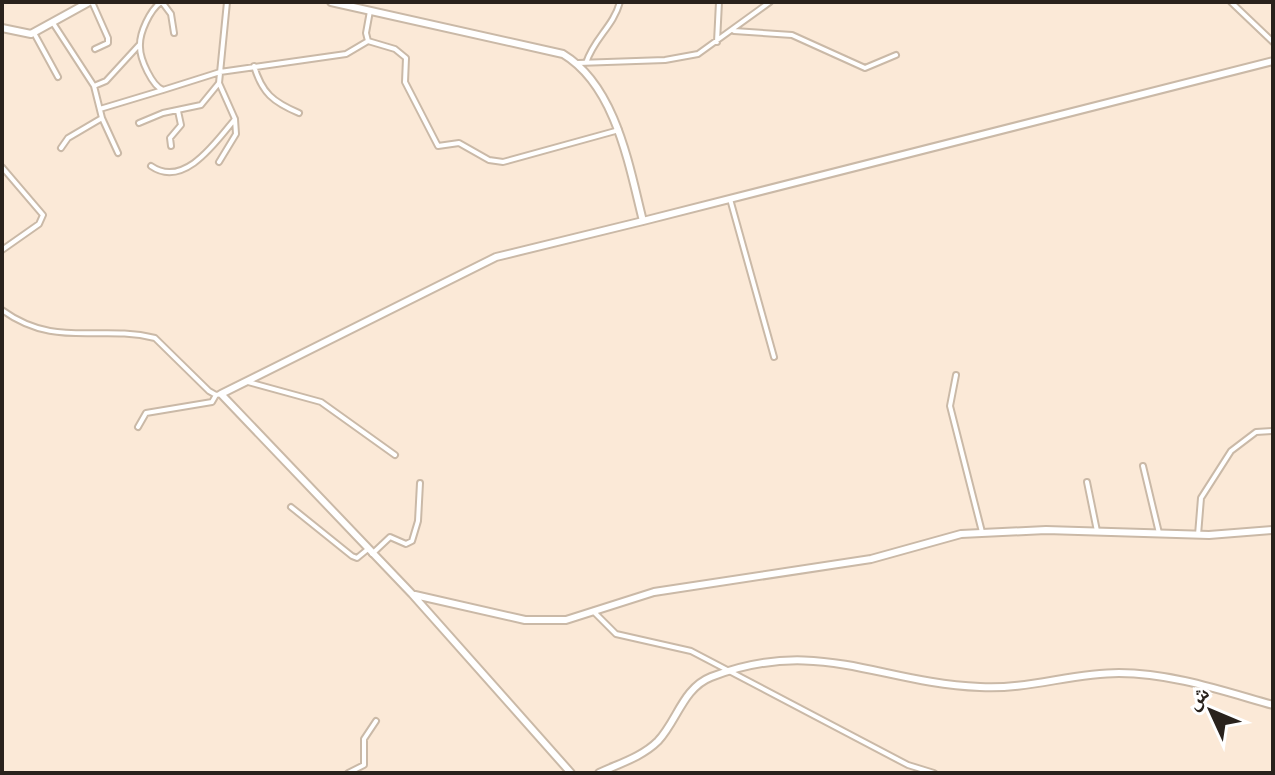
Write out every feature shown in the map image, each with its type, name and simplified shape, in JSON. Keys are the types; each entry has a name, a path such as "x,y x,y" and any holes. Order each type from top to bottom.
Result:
{"street":[{"path":"2,28 21,35 34,33 90,2 108,38 108,43 95,49"},
{"path":"94,86 106,81 139,45 150,13 161,2 171,14 174,33"},
{"path":"219,162 236,134 235,119 219,83 227,2"},
{"path":"331,2 540,46 563,54 576,63 619,130 643,221"},
{"path":"586,63 594,42 614,22 620,2"},
{"path":"576,63 686,56 717,42 770,2"},
{"path":"1231,2 1273,42"},
{"path":"717,42 721,4"},
{"path":"368,41 366,33 370,11"},
{"path":"53,23 94,86 102,118 118,153"},
{"path":"732,31 792,35 865,68 896,55"},
{"path":"34,33 58,77"},
{"path":"100,109 220,72 346,54 368,41 395,49 406,58 405,82 438,146 459,143 489,160 508,161 619,130"},
{"path":"139,45 154,85 163,90"},
{"path":"138,427 146,413 202,406 218,394 496,257 1273,61"},
{"path":"254,66 259,85 269,98 299,113"},
{"path":"139,123 201,105 219,83"},
{"path":"171,146 170,138 181,125 178,111"},
{"path":"61,148 68,138 102,118"},
{"path":"151,166 162,172 185,170 235,119"},
{"path":"2,167 43,215 39,224 2,250"},
{"path":"729,197 774,357"},
{"path":"2,310 30,328 65,334 155,338 218,394 412,594 571,773"},
{"path":"956,375 951,407 982,532"},
{"path":"246,381 311,397 395,455"},
{"path":"1198,535 1201,498 1231,452 1256,432 1273,431"},
{"path":"1143,466 1150,483 1159,535"},
{"path":"1087,482 1097,531"},
{"path":"291,507 357,558 390,537 406,544 412,541 418,521 420,483"},
{"path":"412,594 525,620 566,620 654,592 871,559 945,537 982,532 1097,531 1198,535 1273,530"},
{"path":"593,611 616,634 630,640 677,646 732,671 908,765 934,773"},
{"path":"599,773 651,747 692,690 708,678 783,660 813,659 977,687 999,688 1118,673 1160,677 1273,705"},
{"path":"348,773 364,765 364,739 376,721"}]}
